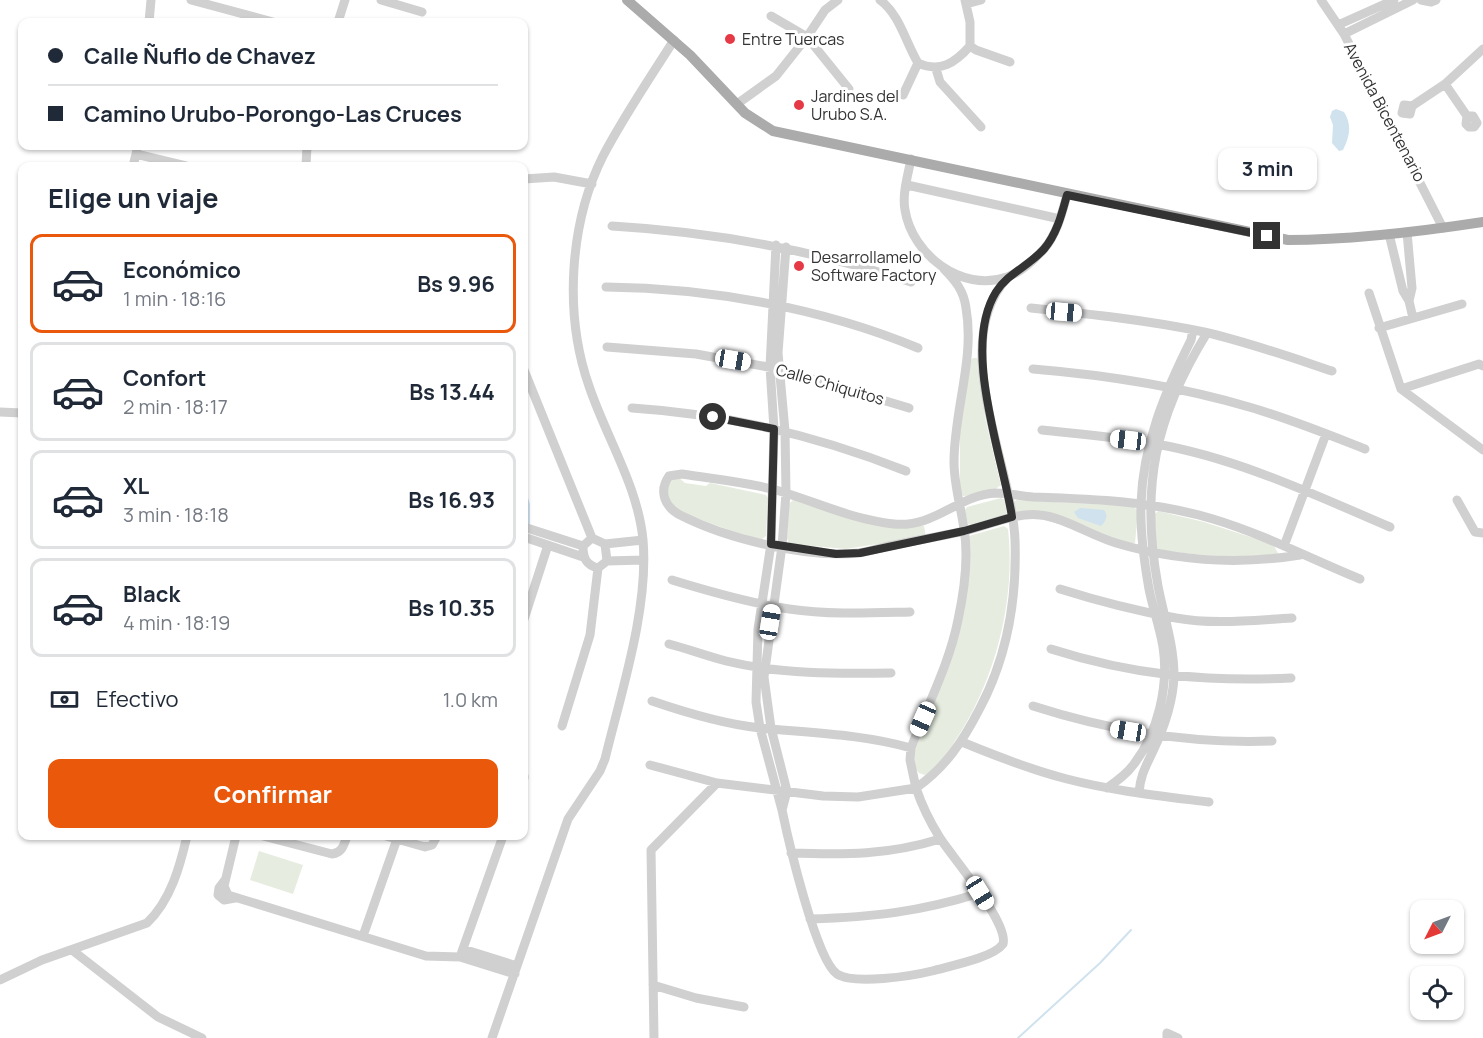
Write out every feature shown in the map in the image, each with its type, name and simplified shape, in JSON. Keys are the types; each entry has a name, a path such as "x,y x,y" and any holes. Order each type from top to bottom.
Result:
{"main road":[{"path":"627,0 674,40 757,122 773,131 1288,240 1323,240 1389,234 1483,222"}],"street":[{"path":"149,18 151,0"},
{"path":"193,0 258,18"},
{"path":"339,18 345,0"},
{"path":"381,0 422,12"},
{"path":"737,104 775,78 825,10 838,0"},
{"path":"880,0 890,8 899,21 906,42 918,63 936,69 952,63 970,46 970,22 965,2 981,0"},
{"name":"Avenida Bicentenario","path":"1321,0 1344,34 1443,228"},
{"path":"1338,25 1394,0"},
{"path":"1344,34 1413,0"},
{"path":"1422,0 1436,0"},
{"path":"771,16 807,37 849,89"},
{"path":"492,1038 568,819 600,771 605,759 634,638 640,602 643,540 634,499 589,386 579,347 574,310 574,274 578,240 592,184 603,158 674,40"},
{"path":"970,46 1010,62"},
{"path":"1412,106 1445,84 1483,49"},
{"path":"903,95 918,63"},
{"path":"936,69 940,82 981,127"},
{"path":"1445,84 1467,116"},
{"path":"137,150 174,162"},
{"path":"781,246 774,368 773,489 768,605 756,702 760,728 791,853 810,918 831,968 837,975 859,978 913,975 992,953 1000,948 1004,933 980,893 940,839 927,817 916,788 910,760 911,748 945,665 958,621 965,575 964,531 955,479 955,442 968,352 966,306 963,295 955,280 918,244 911,233 904,207 911,159"},
{"path":"528,179 554,177 592,184"},
{"path":"907,184 1060,219"},
{"path":"650,765 717,783 823,796 858,797 916,788 935,775 962,742 986,697 999,663 1008,628 1014,579 1015,539 1012,517 985,397 984,346 987,310 1008,277 1045,248 1060,219 1067,195"},
{"path":"612,226 673,229 781,246 826,256 911,282"},
{"path":"1407,232 1412,288 1409,301"},
{"path":"1389,234 1403,291 1409,301 1413,318"},
{"path":"1395,256 1409,254"},
{"path":"944,269 970,279 993,280 1008,277"},
{"path":"606,287 670,290 777,306 853,324 918,348"},
{"path":"1369,293 1401,388 1483,450"},
{"path":"1379,328 1462,304"},
{"path":"1031,308 1102,315 1193,330 1332,371"},
{"path":"1169,677 1155,613 1145,503 1153,443 1193,330"},
{"path":"1172,388 1207,333"},
{"path":"968,352 984,346"},
{"name":"Calle Chiquitos","path":"607,347 696,354 774,368 909,408"},
{"path":"968,352 984,360"},
{"path":"1401,388 1479,364 1483,366"},
{"path":"768,605 782,546 786,493 785,430 774,368"},
{"path":"1033,369 1090,374 1172,388 1250,407 1365,449"},
{"path":"528,380 592,538 604,544 643,540"},
{"path":"632,408 690,413 785,430 847,449 906,471"},
{"path":"0,412 18,413"},
{"path":"1042,430 1153,443 1224,462 1306,491 1390,527"},
{"path":"1284,546 1326,434"},
{"path":"1300,555 1269,560 1224,561 1148,551 1115,543 1041,515 1012,517 964,531 860,553 836,554 726,535 699,525 675,513 667,505 663,494 664,484 669,476 682,474 773,489 850,514 892,524 909,525 932,519 959,505 995,493 1145,503 1213,519 1284,546 1300,555 1360,579"},
{"path":"1457,500 1475,532 1483,533"},
{"path":"932,519 928,528 936,537"},
{"path":"528,529 583,552"},
{"path":"528,538 583,552"},
{"path":"592,538 583,552 586,562 598,568"},
{"path":"604,544 607,561"},
{"path":"528,607 548,545"},
{"path":"1139,794 1143,768 1155,735 1170,706 1169,677 1172,646 1148,551"},
{"path":"562,726 590,635 598,568 607,561 643,560"},
{"path":"672,580 768,605 842,613 910,612"},
{"path":"1060,589 1094,600 1165,615 1217,621 1292,618"},
{"path":"669,644 727,661 760,666 812,672 891,673"},
{"path":"1051,649 1093,663 1169,677 1248,681 1291,678"},
{"path":"760,666 771,729 787,791 782,810"},
{"path":"652,701 694,715 760,728 862,736 911,748"},
{"path":"1033,706 1106,727 1155,735 1233,742 1272,741"},
{"path":"1107,788 1134,764 1155,735"},
{"path":"962,742 1038,771 1107,788 1209,802"},
{"path":"654,1038 651,850 717,783"},
{"path":"791,853 871,854 913,848 940,839"},
{"path":"0,980 42,960 147,922 158,912 181,860 186,840"},
{"path":"235,840 225,880 225,890 235,898 426,956 462,953 516,970"},
{"path":"278,840 332,854 343,848 345,840"},
{"path":"363,936 397,840"},
{"path":"400,840 425,847 432,845 435,840"},
{"path":"462,953 502,840"},
{"path":"810,918 893,915 937,907 980,893"},
{"path":"72,950 158,1017 202,1038"},
{"path":"653,985 696,998 744,1007"},
{"path":"1167,1038 1167,1033 1178,1038"}],"shaded area":[{"path":"977,358 979,362 985,418 1001,485 983,493 963,496 960,490 960,432 970,361"},
{"path":"678,477 685,483 706,486 710,483 766,495 768,498 766,536 762,539 752,538 676,511 667,495 669,481"},
{"path":"1001,498 1005,500 1007,513 1003,518 968,524 965,510 967,507"},
{"path":"793,500 924,526 926,536 846,549 789,544 787,538 789,504"},
{"path":"1016,500 1133,506 1138,511 1135,543 1130,544 1016,512 1013,504"},
{"path":"1158,511 1204,522 1269,543 1278,553 1277,555 1231,556 1156,549 1154,515"},
{"path":"1004,526 1008,529 1010,556 1009,584 1000,640 981,693 969,718 939,765 925,775 919,773 915,768 914,752 949,666 969,536"},
{"path":"259,851 303,865 293,894 250,880"}],"water":[{"path":"1336,109 1344,112 1349,126 1349,135 1343,150 1339,151 1332,143 1333,125 1330,117 1332,111"},
{"path":"1080,508 1104,510 1105,521 1101,526 1078,518 1074,512"}],"waterway":[{"path":"528,501 529,524"},
{"path":"1018,1038 1100,963 1131,930"}],"place":[{"name":"Entre Tuercas","path":"730,39"},
{"name":"Jardines del Urubo S.A.","path":"799,105"},
{"name":"Desarrollamelo Software Factory","path":"799,266"}],"route":[{"path":"713,417 774,429 771,544 836,554 860,553 964,531 1012,517 985,397 984,360 987,310 1001,284 1045,248 1060,219 1067,195 1267,236"}]}
